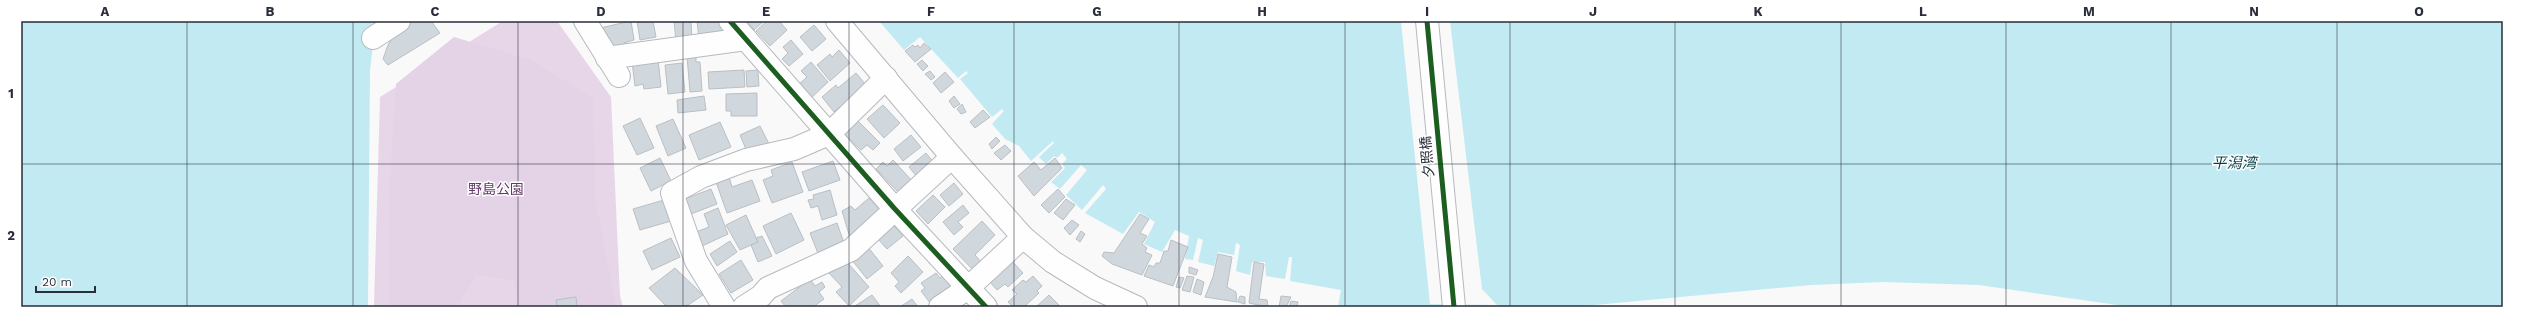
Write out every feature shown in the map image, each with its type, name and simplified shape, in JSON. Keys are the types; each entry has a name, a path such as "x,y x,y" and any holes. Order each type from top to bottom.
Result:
{"street":[{"path":"373,38 399,21"},
{"path":"585,21 619,76"},
{"path":"730,21 894,208 986,307"},
{"path":"837,21 952,157 1023,237 1093,298 1136,307"},
{"name":"夕照橋","path":"1427,21 1453,299"},
{"path":"607,58 746,39"},
{"path":"715,304 696,261 672,193 701,177 746,160 794,149 829,134 886,78"},
{"path":"744,307 761,296 768,288 851,250 894,208 952,157"},
{"path":"940,307 968,288 1023,237"}],"green space":[{"name":"野島公園","path":"503,21 557,21 611,97 620,296 623,307 374,307 380,97"},
{"name":"野島公園","path":"454,37 531,60 593,98 595,198 616,307 519,307 514,280 476,275 457,307 389,307 389,196 396,84"}],"water":[{"path":"21,21 376,21 370,70 368,307 21,307"},
{"name":"平潟湾","path":"879,21 2503,21 2503,307 2131,307 1979,285 1883,282 1811,285 1573,307 1338,307 1341,290 1290,281 1292,257 1289,257 1285,279 1266,276 1265,262 1252,262 1250,275 1236,271 1240,245 1236,243 1234,255 1218,252 1214,266 1198,262 1203,240 1198,238 1193,260 1185,259 1189,236 1175,230 1162,252 1144,244 1155,222 1139,212 1123,234 1085,213 1106,189 1103,185 1082,210 1066,195 1087,170 1081,165 1060,189 1051,182 1065,168 1062,164 1067,159 1062,153 1057,158 1054,156 1046,164 1039,157 1054,143 1053,141 1031,161 1019,146 1005,139 992,124 1004,111 1002,109 992,117 960,79 968,73 966,71 958,78 920,37 904,50"}],"pier":[{"path":"1401,21 1450,21 1482,289 1497,305 1430,304"}],"building":[{"path":"410,21 431,21 440,33 388,65 383,59 388,45 397,31"},
{"path":"631,21 634,40 624,43 626,47 615,49 600,28"},
{"path":"637,21 653,21 656,37 640,40"},
{"path":"674,21 691,21 692,40 676,41"},
{"path":"697,21 720,21 723,25 724,35 699,39"},
{"path":"747,21 764,21 754,30"},
{"path":"767,21 779,21 787,30 770,46 756,31"},
{"path":"814,25 826,39 812,51 800,37"},
{"path":"791,40 803,54 789,66 782,59 788,53 783,47"},
{"path":"924,43 931,49 915,62 905,51 913,45 915,47 918,45 920,48"},
{"path":"839,50 850,63 830,81 817,65 830,54 832,57"},
{"path":"696,55 696,62 700,62 702,91 690,92 687,56"},
{"path":"658,59 661,87 644,89 643,84 635,86 632,62"},
{"path":"922,60 928,66 923,71 917,64"},
{"path":"811,62 828,82 810,99 798,85 807,77 801,71"},
{"path":"682,63 685,92 668,94 665,65"},
{"path":"744,70 745,87 709,89 708,72"},
{"path":"758,70 759,86 747,87 746,71"},
{"path":"930,71 935,77 931,80 925,74"},
{"path":"945,72 954,82 941,93 933,83"},
{"path":"856,73 866,85 834,112 822,97 836,85 838,88"},
{"path":"757,93 757,116 731,116 731,111 726,111 726,94"},
{"path":"704,96 706,110 678,113 677,100"},
{"path":"954,96 960,104 954,108 949,101"},
{"path":"962,104 966,112 961,114 957,109"},
{"path":"883,105 900,123 884,138 867,119"},
{"path":"983,110 990,117 975,128 970,122"},
{"path":"640,118 654,148 637,155 623,126"},
{"path":"673,119 686,148 668,156 656,126"},
{"path":"857,120 880,143 873,150 867,145 861,150 843,133"},
{"path":"720,122 731,147 699,160 689,135"},
{"path":"760,126 769,144 748,154 740,135"},
{"path":"911,135 921,147 903,161 894,149"},
{"path":"996,137 1000,141 992,149 989,144"},
{"path":"1005,145 1011,151 1001,160 994,153"},
{"path":"926,153 934,163 917,177 909,167"},
{"path":"660,158 671,181 651,191 640,168"},
{"path":"1055,158 1062,168 1034,196 1018,176 1034,162 1041,170"},
{"path":"893,160 913,182 900,194 876,169 883,162 887,166"},
{"path":"833,161 840,180 809,191 802,172"},
{"path":"792,162 803,192 772,203 763,180 773,176 771,170"},
{"path":"729,177 732,187 752,180 760,201 727,213 716,182"},
{"path":"954,183 963,194 949,206 940,195"},
{"path":"711,189 717,204 691,214 685,199"},
{"path":"1058,189 1065,197 1049,213 1041,205"},
{"path":"830,190 837,215 822,220 818,206 811,208 808,200 814,199 813,195"},
{"path":"933,195 945,207 928,224 916,211"},
{"path":"869,198 883,213 851,241 842,211 851,206 855,210"},
{"path":"1066,199 1075,205 1063,220 1054,213"},
{"path":"664,200 671,221 640,230 633,209"},
{"path":"963,205 969,213 958,222 963,227 954,235 943,222"},
{"path":"718,208 728,234 702,246 696,232 709,227 704,214"},
{"path":"791,213 804,240 776,254 763,226"},
{"path":"1140,214 1149,219 1140,233 1147,236 1142,244 1147,248 1145,252 1152,255 1142,275 1112,264 1102,256 1104,252 1114,253"},
{"path":"746,215 758,242 740,250 726,225"},
{"path":"1072,220 1079,225 1070,235 1064,228"},
{"path":"982,221 995,235 975,255 982,263 974,271 953,249"},
{"path":"837,223 845,246 819,256 810,233"},
{"path":"894,226 903,236 887,249 878,239"},
{"path":"1081,231 1085,234 1080,242 1076,239"},
{"path":"762,236 772,256 758,262 751,245 758,242 756,238"},
{"path":"671,238 680,257 652,270 643,251"},
{"path":"1171,240 1188,247 1173,286 1144,276 1149,265 1154,267 1156,263 1160,263 1164,251 1168,251"},
{"path":"730,241 737,252 717,266 710,254"},
{"path":"868,247 883,266 867,279 852,260"},
{"path":"1218,254 1232,257 1227,287 1236,292 1237,302 1205,297 1213,277"},
{"path":"908,256 923,272 901,293 895,286 899,282 891,273"},
{"path":"741,260 753,280 731,293 719,274"},
{"path":"1012,261 1023,273 1008,287 1005,284 997,290 989,281"},
{"path":"847,262 869,287 849,306 836,292 842,287 829,273 838,265 840,268"},
{"path":"1254,262 1264,264 1259,299 1267,300 1268,307 1249,303"},
{"path":"1189,267 1198,270 1196,275 1189,273"},
{"path":"675,268 703,295 685,307 667,307 649,288"},
{"path":"936,273 940,278 943,275 953,288 931,304 921,291 925,288 921,283"},
{"path":"1033,276 1042,286 1037,291 1039,293 1024,307 1013,307 1008,302 1017,294 1012,290 1023,280 1026,282"},
{"path":"1187,276 1194,277 1190,292 1182,290"},
{"path":"1179,277 1184,278 1180,288 1176,287"},
{"path":"810,279 815,286 822,282 825,287 819,292 824,299 813,307 786,307 781,301"},
{"path":"1197,279 1204,282 1201,295 1193,292"},
{"path":"872,295 881,307 855,306"},
{"path":"1049,295 1061,307 1036,307"},
{"path":"1240,296 1245,297 1245,304 1238,302"},
{"path":"1281,296 1291,297 1286,307 1279,307"},
{"path":"576,297 577,307 557,307 556,300"},
{"path":"912,299 918,307 900,307"},
{"path":"1291,301 1298,302 1297,307 1289,307"}],"cycle path":[{"path":"730,21 894,208 986,307"},
{"path":"1427,21 1454,307"}]}
